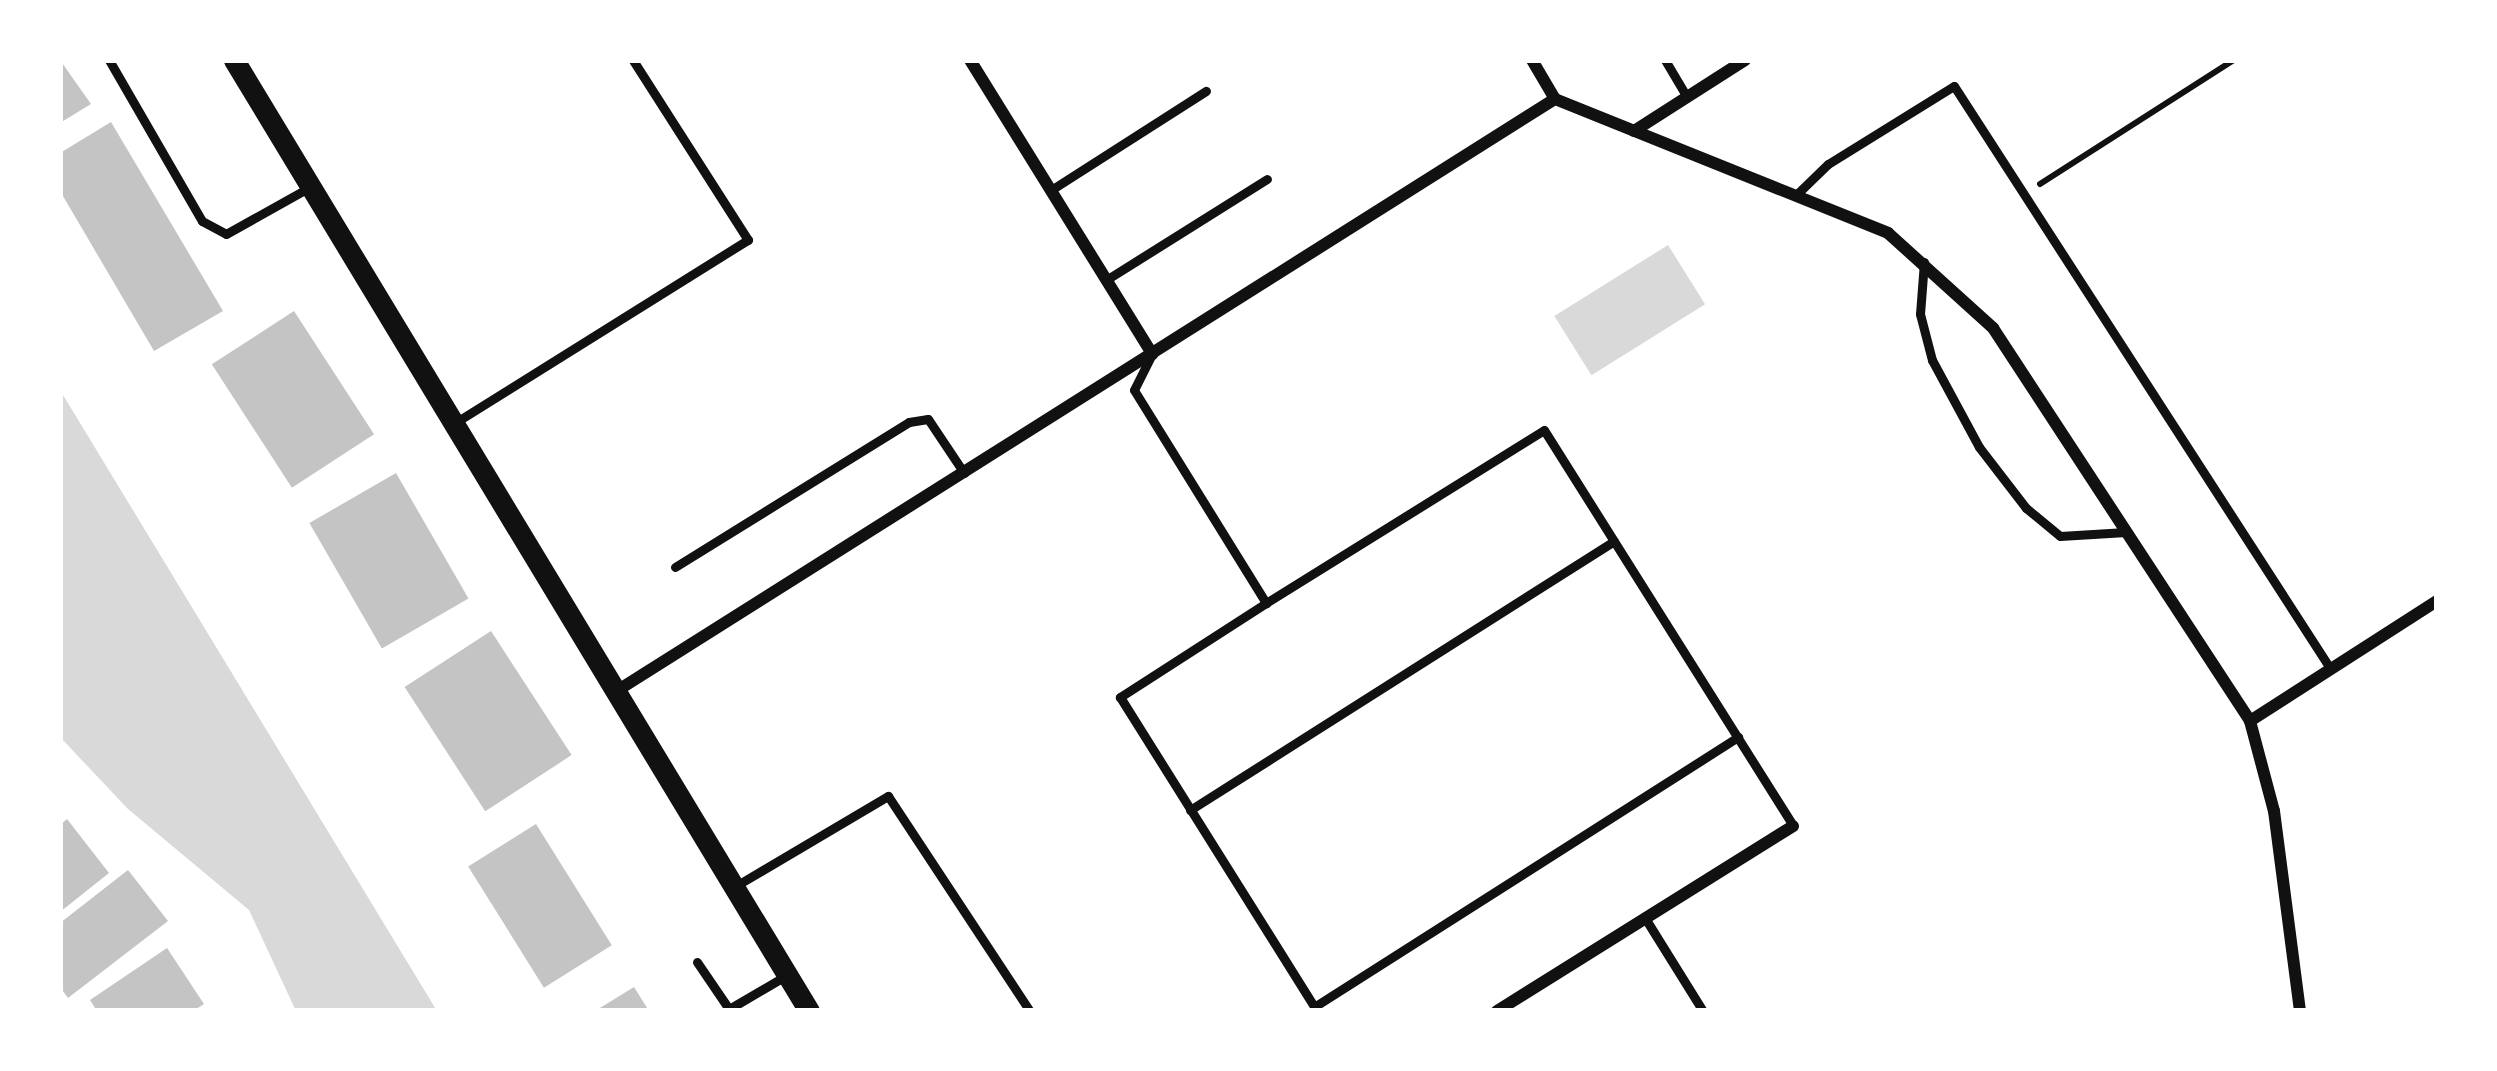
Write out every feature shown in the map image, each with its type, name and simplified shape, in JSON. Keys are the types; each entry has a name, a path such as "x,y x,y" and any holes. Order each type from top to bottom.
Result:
{"street":[{"path":"233,60 809,1011"},
{"path":"970,60 1152,354"},
{"path":"1532,60 1555,99 1888,232 1993,328 2250,721 2274,811 2300,1011"},
{"path":"1634,131 1744,60"},
{"path":"615,692 1555,99"},
{"path":"2250,721 2437,601"},
{"path":"1497,1011 1793,826"}],"lane":[{"path":"109,60 202,221 226,234 310,187"},
{"path":"453,424 748,240 633,60"},
{"path":"1665,60 1687,97"},
{"path":"1797,194 1828,164 1954,86 2330,668"},
{"path":"1051,190 1206,92"},
{"path":"1106,280 1267,179"},
{"path":"1924,262 1920,314 1932,360 1979,447 2026,508 2060,536 2126,532"},
{"path":"1152,354 1134,390 1266,603"},
{"path":"675,567 909,422 928,419 964,473"},
{"path":"1738,737 1315,1009 1120,697 1544,430 1738,737 1793,826"},
{"path":"1190,810 1614,541"},
{"path":"734,887 887,796 1030,1011"},
{"path":"1645,918 1703,1011"},
{"path":"697,962 730,1010 787,975"}],"path":[{"path":"2024,194 2234,60"}],"shaded area":[{"path":"1668,245 1705,304 1591,375 1554,316"},
{"path":"60,390 437,1011 296,1011 249,910 128,809 60,737"}],"building":[{"path":"60,60 91,104 60,123"},
{"path":"111,122 223,311 154,351 60,191 60,153"},
{"path":"294,311 374,434 292,488 212,364"},
{"path":"396,473 468,599 382,649 309,523"},
{"path":"491,631 572,755 485,811 405,687"},
{"path":"67,819 109,873 60,912 60,825"},
{"path":"536,824 612,945 544,988 468,866"},
{"path":"128,870 168,921 68,998 60,987 60,923"},
{"path":"167,948 204,1004 193,1011 97,1011 90,1000"},
{"path":"634,987 649,1011 595,1011"}]}
